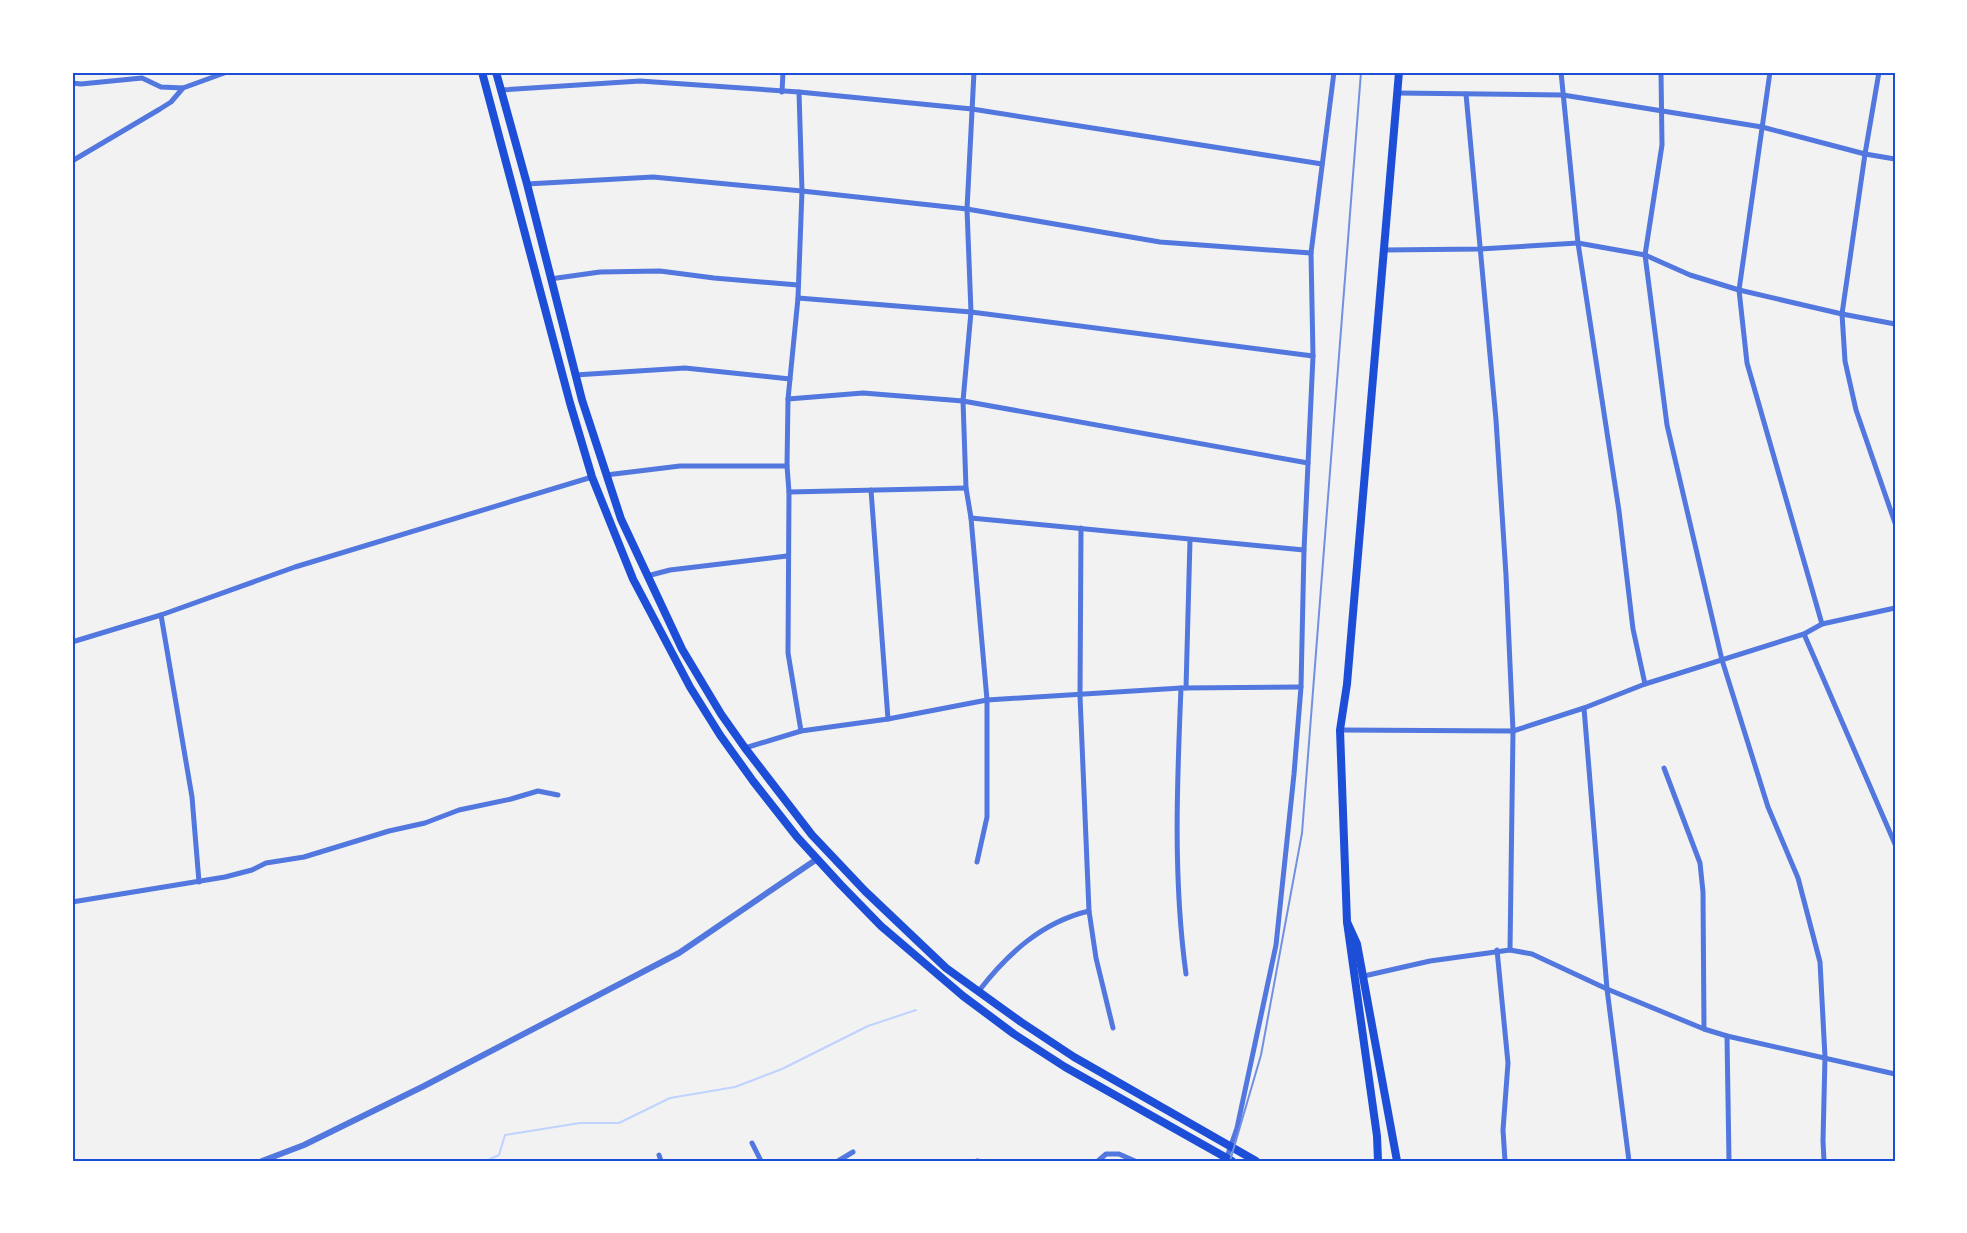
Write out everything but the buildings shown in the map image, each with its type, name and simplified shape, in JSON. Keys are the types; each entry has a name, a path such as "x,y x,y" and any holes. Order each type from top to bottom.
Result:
{"main road":[{"path":"482,72 592,477 633,579 690,687 753,781 797,837 881,926 963,996 1014,1034 1065,1067 1232,1161"},
{"path":"496,72 575,375 621,519 682,649 721,714 812,835 925,949 978,992 1074,1057 1256,1161"},
{"path":"1378,1161 1377,1136 1347,922 1340,730 1347,684 1399,72"},
{"path":"1347,922 1358,944 1396,1161"}],"street":[{"path":"72,83 142,78 161,87 183,88 227,72"},
{"path":"783,72 783,92"},
{"path":"974,72 967,209 971,312 963,401 966,488 971,518 987,700 987,817 977,862"},
{"path":"1224,1158 1237,1128 1276,945 1294,774 1300,687 1313,357 1311,253 1334,72"},
{"path":"1561,72 1578,243 1619,511 1633,629 1645,684"},
{"path":"1661,72 1662,145 1645,255 1667,425 1722,660 1768,807 1798,878 1820,962 1825,1057 1822,1141 1824,1161"},
{"path":"1770,72 1739,290 1747,363 1822,624"},
{"path":"1879,72 1842,314 1845,361 1856,410 1895,523"},
{"path":"501,90 640,81 799,92 972,109 1322,164"},
{"path":"72,161 171,102 183,88"},
{"path":"799,92 802,191 798,298 788,399 786,466 789,492 788,653 801,731"},
{"path":"1397,93 1563,95 1762,127 1865,154 1895,159"},
{"path":"1466,94 1496,420 1513,731 1510,950"},
{"path":"527,184 653,177 967,209 1160,242 1311,253"},
{"path":"1384,250 1480,249 1578,243 1645,255 1690,275 1739,290 1895,324"},
{"path":"550,279 600,272 660,271 798,285"},
{"path":"798,298 971,312 1313,357"},
{"path":"575,375 685,368 790,379"},
{"path":"788,399 863,393 963,401 1308,463"},
{"path":"606,475 680,466 786,466"},
{"path":"72,642 161,615 295,567 592,477"},
{"path":"789,492 966,488"},
{"path":"871,490 888,719"},
{"path":"971,518 1304,550"},
{"path":"1081,528 1080,696 1089,911 1096,958 1113,1028"},
{"path":"1186,974 1180,930 1176,809 1190,540"},
{"path":"647,576 670,570 787,556"},
{"path":"1340,730 1513,731 1584,708 1645,684 1804,634 1822,624 1895,608"},
{"path":"161,615 192,797 199,882"},
{"path":"1804,634 1895,844"},
{"path":"745,748 801,731 888,719 987,700 1183,688 1300,687"},
{"path":"1584,708 1607,989 1629,1161"},
{"path":"1664,768 1700,863 1703,892 1704,1029"},
{"path":"72,902 199,882 252,870 267,863 304,857 389,831 425,824 459,810 538,791 558,795"},
{"path":"262,1161 304,1145 414,1091 679,953 817,859"},
{"path":"978,992 993,972 1024,942 1046,927 1073,915 1089,911"},
{"path":"1364,976 1430,961 1497,950 1532,954 1607,989 1704,1029 1895,1074"},
{"path":"1497,950 1508,1063 1503,1130 1504,1161"},
{"path":"1727,1036 1730,1161"},
{"path":"752,1143 761,1161"},
{"path":"838,1161 853,1152"},
{"path":"1098,1161 1106,1154 1119,1154 1135,1161"}],"waterway":[{"path":"486,1161 499,1155 505,1135 580,1123 619,1123 670,1098 735,1087 782,1069 868,1026 916,1010"}],"railway":[{"path":"1230,1161 1261,1055 1302,833 1361,72"}]}
